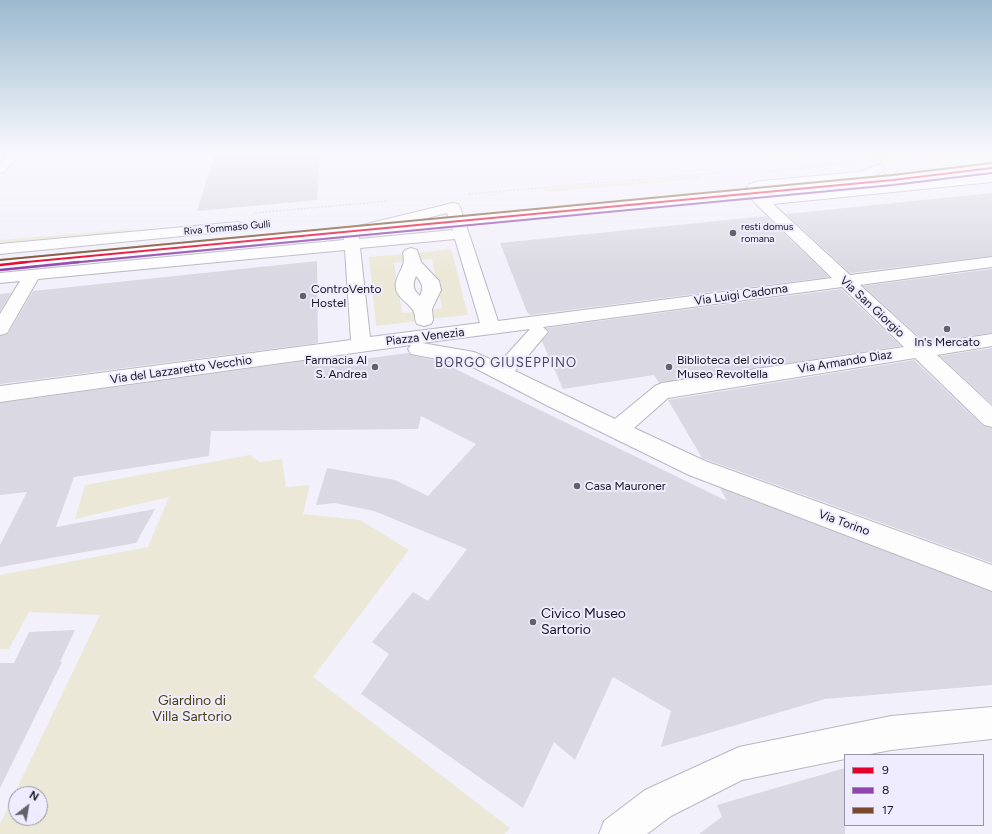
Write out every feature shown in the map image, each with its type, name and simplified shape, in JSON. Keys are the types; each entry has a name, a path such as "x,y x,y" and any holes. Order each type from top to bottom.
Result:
{"street":[{"path":"0,278 351,238 457,221 692,192"},
{"path":"753,192 757,197"},
{"path":"757,197 798,192"},
{"path":"351,238 457,221 826,192"},
{"name":"Via San Giorgio","path":"757,197 845,281 914,352 992,419"},
{"path":"457,221 491,328"},
{"name":"Riva Tommaso Gulli","path":"0,249 457,221"},
{"path":"351,238 361,345"},
{"name":"Riva Tommaso Gulli","path":"0,265 351,238"},
{"path":"412,258 430,281 432,290 423,315 406,293 404,284 412,258"},
{"name":"Via Luigi Cadorna","path":"491,328 992,262"},
{"path":"0,329 32,275"},
{"name":"Piazza Venezia","path":"361,345 491,328"},
{"path":"502,373 538,332"},
{"name":"Via Armando Diaz","path":"617,430 662,391 992,340"},
{"name":"Via del Lazzaretto Vecchio","path":"0,394 361,345"},
{"name":"Piazza Venezia","path":"427,348 474,359 617,430"},
{"name":"Via Torino","path":"617,430 697,468 992,578"},
{"path":"617,834 658,803 739,764 891,733 992,724"}],"path":[{"path":"468,194 493,192"},
{"path":"251,214 390,201"}],"green space":[{"path":"132,229 130,231 0,243 0,240"},
{"path":"451,249 468,315 430,319 428,310 442,308 432,259 418,260 417,253"},
{"path":"406,254 408,261 394,263 402,313 416,312 418,321 376,326 369,257"},
{"name":"Giardino di Villa Sartorio","path":"250,455 260,462 282,459 286,487 310,485 303,514 360,520 409,550 313,677 510,828 504,834 0,834 0,824 8,807 8,826 48,826 48,786 18,786 100,615 29,612 9,649 0,649 0,575 148,547 169,497 75,519 85,485"}],"building":[{"path":"203,192 318,192 317,200 197,211"},
{"path":"992,193 992,256 850,273 786,214"},
{"path":"766,216 829,277 530,315 527,312 500,243"},
{"path":"317,261 318,343 0,384 0,336 8,334 33,291"},
{"path":"992,269 992,333 925,342 863,286"},
{"path":"841,289 901,346 659,383 654,375 563,389 542,341 550,332 546,328"},
{"path":"11,293 0,311 0,294"},
{"path":"992,348 992,404 940,356"},
{"path":"408,353 439,361 727,501 720,488 992,592 992,685 825,699 661,747 671,711 613,677 575,760 554,742 523,808 361,694 389,654 372,642 413,592 428,601 467,549 374,511 335,503 316,505 327,468 395,480 428,496 476,444 421,416 418,429 211,431 209,456 74,477 56,527 155,509 136,543 0,567 0,545 27,492 0,495 0,403 318,359 318,365"},
{"path":"914,360 983,426 992,428 992,563 702,458 668,400"},
{"path":"75,630 60,662 62,662 0,788 0,663 14,663 29,632"},
{"path":"844,768 845,834 699,834 722,817 717,805"}],"transit line":[{"name":"17","path":"0,260 714,192"},
{"name":"9","path":"0,265 768,192"},
{"name":"8","path":"0,270 820,192"}],"place":[{"name":"resti domus romana","path":"733,233"},
{"name":"ControVento Hostel","path":"303,296"},
{"name":"In's Mercato","path":"947,329"},
{"name":"Farmacia Al S. Andrea","path":"375,367"},
{"name":"Biblioteca del civico Museo Revoltella","path":"669,367"},
{"name":"Casa Mauroner","path":"577,486"},
{"name":"Civico Museo Sartorio","path":"533,622"}],"district":[{"name":"BORGO GIUSEPPINO","path":"506,363"}]}
